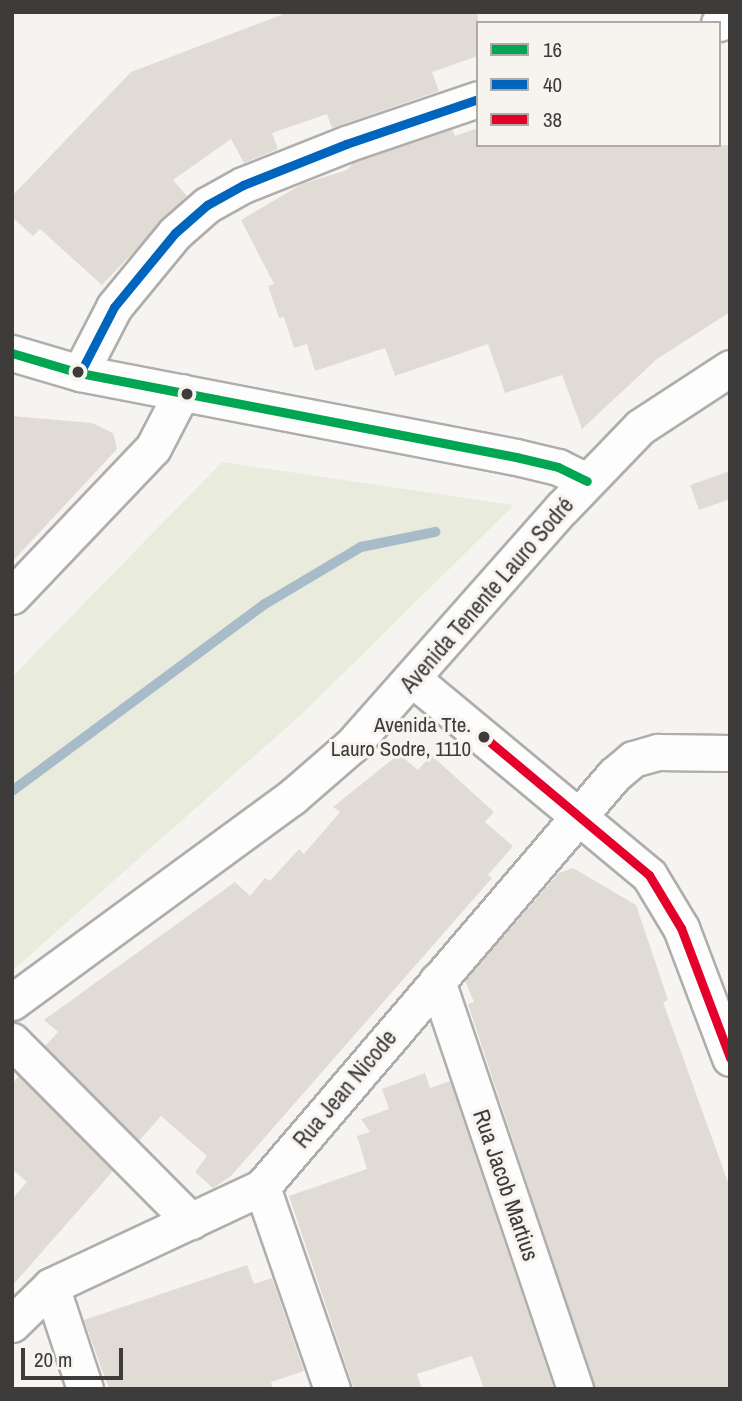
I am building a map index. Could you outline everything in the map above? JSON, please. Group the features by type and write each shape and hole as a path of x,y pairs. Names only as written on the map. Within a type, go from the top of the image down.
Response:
{"street":[{"path":"80,373 114,307 175,233 207,205 243,185 346,144 476,100"},
{"path":"18,364 182,392 516,457 558,467 587,481"},
{"name":"Avenida Tenente Lauro Sodré","path":"12,1002 292,797 352,745 414,680 587,481 640,427 730,368"},
{"path":"12,596 153,448 182,392"},
{"path":"414,680 580,815 649,876 681,929 730,1058"},
{"name":"Rua Jean Nicode","path":"12,1324 51,1286 262,1187 580,815 633,759 658,752 730,753"},
{"name":"Rua Jacob Martius","path":"437,981 575,1389"},
{"path":"12,1041 191,1221"},
{"path":"262,1187 332,1389"},
{"path":"51,1286 85,1389"}],"shaded area":[{"path":"222,462 514,505 304,712 12,971 12,677"}],"building":[{"path":"289,12 478,12 476,57 432,72 439,91 332,128 327,114 272,133 278,149 244,163 231,139 173,180 187,196 102,285 40,229 33,236 12,217 12,196 131,72"},
{"path":"452,129 455,136 476,129 476,147 730,145 730,312 657,359 582,429 562,375 505,393 488,344 395,376 385,348 315,371 307,344 294,348 284,317 279,318 268,286 274,284 241,220 302,184 347,170 353,163"},
{"path":"12,416 92,423 113,433 117,449 12,562"},
{"path":"730,471 730,499 699,510 690,485"},
{"path":"399,754 418,770 431,755 494,812 485,822 513,846 488,875 492,878 231,1176 213,1188 195,1172 207,1156 161,1116 139,1141 45,1046 58,1032 44,1020 235,882 250,896 265,878 270,881 299,849 304,854 340,812 333,807"},
{"path":"573,868 636,905 668,1000 663,1002 730,1188 730,1389 595,1389 468,1004 474,1002 465,981 559,873"},
{"path":"425,1073 430,1088 450,1081 554,1389 484,1389 472,1356 417,1374 422,1389 354,1389 289,1196 367,1169 357,1136 370,1132 361,1119 389,1109 382,1089"},
{"path":"19,1076 113,1171 12,1286 12,1199 27,1182 12,1169 12,1084"},
{"path":"247,1265 254,1284 272,1278 304,1371 271,1382 273,1389 109,1389 84,1320"}],"waterway":[{"path":"12,791 265,604 361,547 435,532"}],"transit line":[{"name":"40","path":"80,373 114,307 175,233 207,205 243,185 346,144 476,100"},
{"name":"16","path":"12,353 80,373 516,457 558,467 587,481"},
{"name":"38","path":"484,737 649,875 681,928 730,1058"}],"place":[{"name":"Avenida Tte. Lauro Sodre, 1110","path":"484,737"}]}
